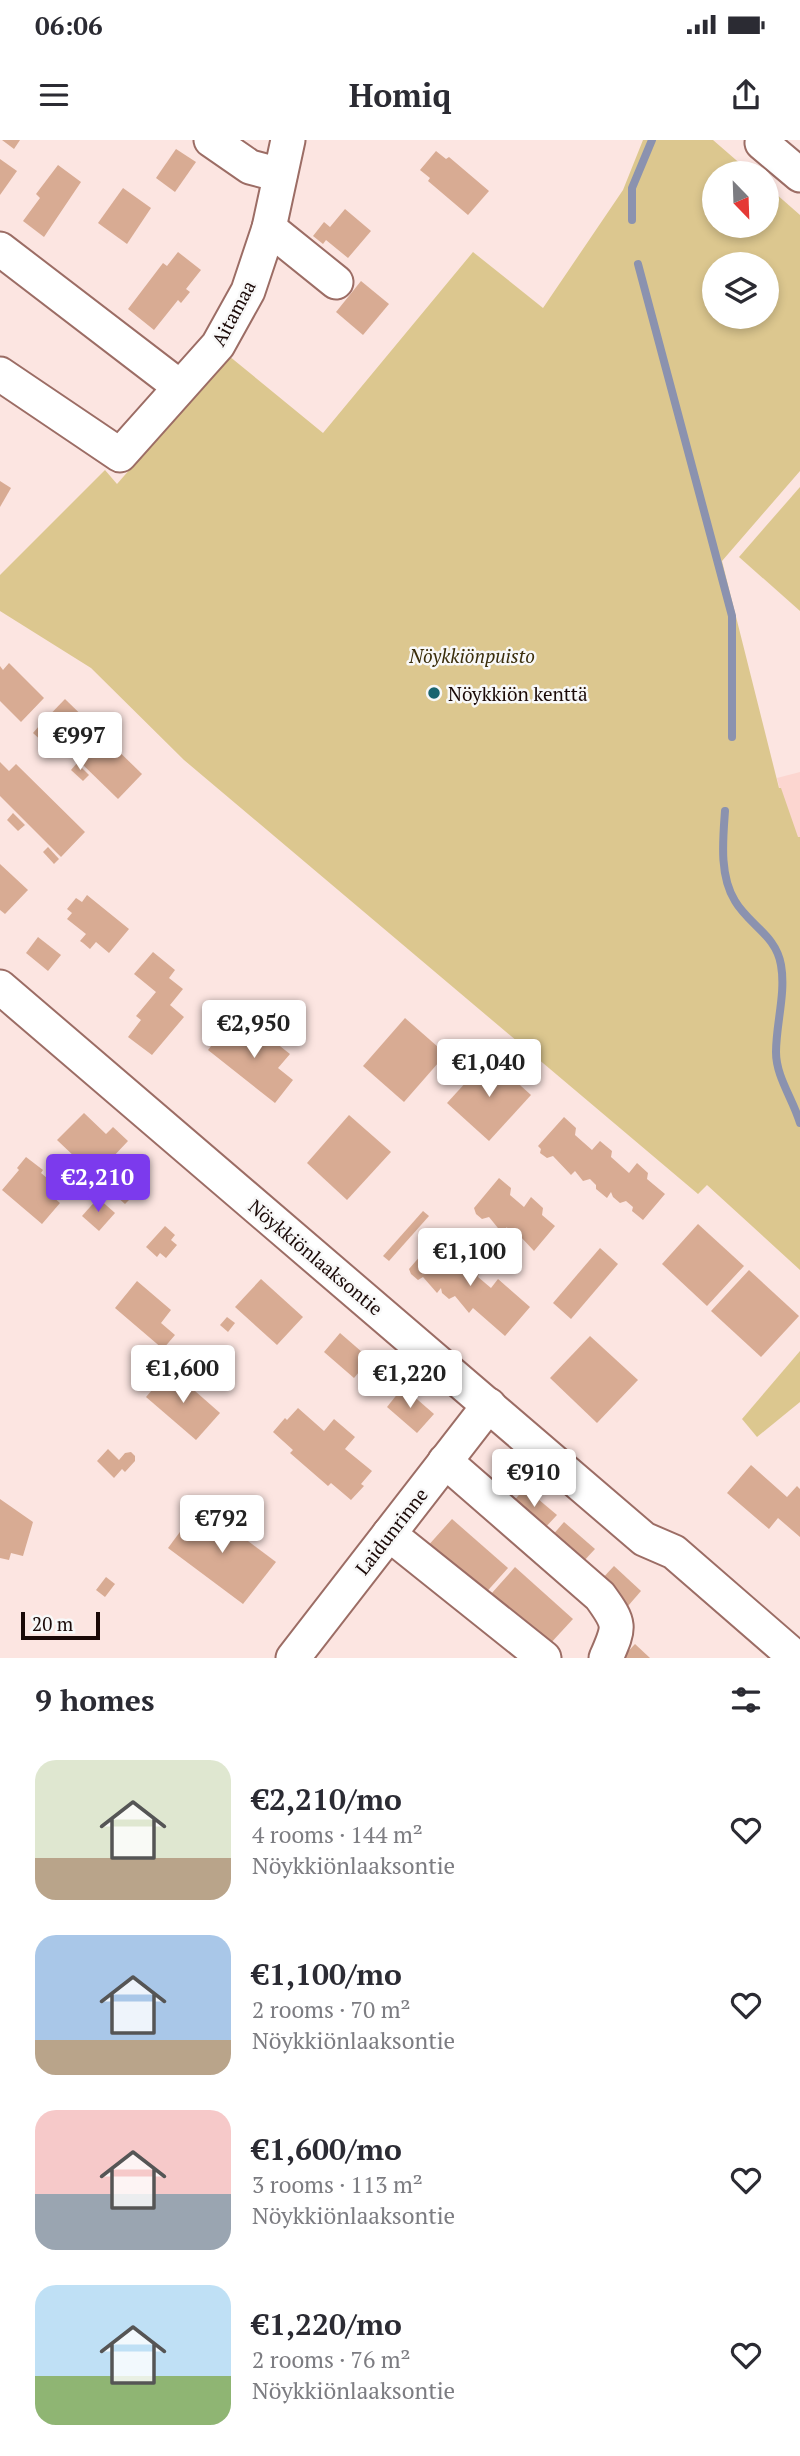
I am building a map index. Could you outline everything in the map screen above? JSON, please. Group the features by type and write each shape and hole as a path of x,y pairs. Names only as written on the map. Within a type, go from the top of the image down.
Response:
{"street":[{"path":"211,140 250,167 284,158"},
{"path":"240,140 284,158"},
{"path":"764,140 762,143 800,175"},
{"name":"Aitamaa","path":"0,374 120,455 218,345 248,291 268,228 284,158"},
{"path":"268,228 336,282"},
{"path":"0,249 180,387"},
{"name":"Nöykkiönlaaksontie","path":"0,987 644,1539 674,1552 796,1658"},
{"name":"Laidunrinne","path":"293,1658 489,1405"},
{"path":"445,1461 600,1597 612,1614 618,1632 606,1658"},
{"path":"389,1534 544,1658"}],"shaded area":[{"path":"800,772 800,876 777,778"}],"green space":[{"name":"Nöykkiönpuisto","path":"643,140 713,140 737,161 702,161 702,238 779,238 779,197 800,215 800,471 722,561 779,788 800,837 800,1270 707,1185 698,1194 184,760 91,668 0,611 0,575 105,470 117,484 229,356 323,433 473,252 543,308 623,190"},
{"path":"800,487 800,611 739,557"},
{"path":"800,1351 800,1402 757,1437 742,1419"}],"building":[{"path":"2,140 20,140 14,149"},
{"path":"176,149 196,162 175,192 156,178"},
{"path":"436,151 446,159 449,157 489,191 468,215 428,181 430,178 420,170"},
{"path":"0,159 17,171 0,195"},
{"path":"58,165 81,182 44,237 23,221 40,198 36,194"},
{"path":"123,188 151,208 127,244 98,223"},
{"path":"345,209 371,231 348,258 326,240 323,244 313,236 324,222 330,227"},
{"path":"178,252 201,270 186,289 190,292 181,303 178,300 154,330 128,309 163,263 167,266"},
{"path":"361,281 389,304 363,335 336,312"},
{"path":"0,481 11,488 0,507"},
{"path":"9,663 44,698 21,722 0,701 0,666 3,670"},
{"path":"65,699 142,774 118,799 41,724"},
{"path":"39,726 51,738 45,744 33,733"},
{"path":"0,762 9,771 16,764 85,832 61,857 0,796"},
{"path":"77,763 89,775 83,781 71,770"},
{"path":"13,813 25,825 18,831 7,820"},
{"path":"48,847 59,859 54,864 43,852"},
{"path":"0,864 28,890 5,914 0,910"},
{"path":"87,895 129,929 109,953 96,942 90,949 80,941 86,934 67,919 72,913 67,909 76,898 82,902"},
{"path":"38,937 61,955 48,971 26,953"},
{"path":"153,952 175,970 169,978 183,989 170,1005 184,1017 152,1055 128,1037 141,1020 136,1016 156,992 134,974"},
{"path":"405,1018 446,1054 404,1102 363,1066"},
{"path":"252,1024 290,1054 278,1068 293,1080 275,1103 208,1050 226,1027 241,1039"},
{"path":"489,1057 531,1095 489,1141 447,1103"},
{"path":"84,1113 106,1134 113,1127 128,1141 95,1176 57,1140"},
{"path":"349,1115 391,1152 347,1200 307,1163"},
{"path":"564,1117 576,1128 575,1135 592,1150 600,1141 612,1151 611,1157 629,1173 637,1163 648,1173 647,1179 665,1194 643,1220 632,1211 633,1207 626,1201 620,1203 611,1192 607,1198 596,1189 590,1179 583,1181 575,1171 571,1175 553,1156 547,1158 540,1153 538,1146"},
{"path":"26,1157 43,1170 41,1173 53,1183 46,1191 60,1203 42,1224 2,1190"},
{"path":"131,1161 150,1179 125,1204 106,1187"},
{"path":"499,1178 511,1188 510,1195 524,1207 531,1197 543,1208 542,1215 555,1226 534,1251 520,1236 514,1238 508,1233 507,1227 502,1233 489,1217 482,1219 476,1214 474,1208"},
{"path":"98,1198 115,1213 99,1231 82,1216"},
{"path":"423,1211 429,1216 389,1261 383,1256"},
{"path":"698,1224 744,1266 707,1306 662,1264"},
{"path":"165,1226 175,1235 171,1240 177,1245 166,1258 160,1253 157,1257 146,1247"},
{"path":"434,1240 447,1251 445,1258 458,1269 467,1259 480,1270 478,1277 491,1288 498,1279 530,1307 505,1336 473,1308 469,1313 455,1296 449,1299 442,1293 441,1288 437,1293 423,1277 418,1280 411,1274 409,1269"},
{"path":"600,1248 618,1264 571,1319 553,1303"},
{"path":"749,1270 799,1316 761,1357 711,1311"},
{"path":"261,1279 303,1317 277,1345 235,1307"},
{"path":"137,1281 171,1310 161,1323 175,1335 163,1349 115,1308"},
{"path":"227,1317 235,1323 228,1332 220,1325"},
{"path":"340,1333 370,1359 354,1378 324,1352"},
{"path":"590,1336 638,1380 597,1423 550,1378"},
{"path":"170,1369 220,1413 196,1440 146,1397"},
{"path":"403,1387 434,1414 417,1433 387,1407"},
{"path":"298,1408 324,1431 334,1419 355,1437 345,1449 372,1471 361,1484 364,1486 351,1500 331,1483 328,1486 290,1453 293,1450 273,1432"},
{"path":"108,1449 119,1460 125,1453 131,1452 135,1456 135,1461 125,1472 122,1469 114,1478 97,1461"},
{"path":"751,1465 787,1497 797,1486 800,1489 800,1537 778,1518 769,1529 727,1493"},
{"path":"502,1467 510,1474 501,1484 493,1477"},
{"path":"525,1488 557,1515 543,1530 512,1503"},
{"path":"0,1499 33,1522 23,1556 11,1553 9,1560 0,1558"},
{"path":"200,1505 276,1562 243,1604 168,1548"},
{"path":"452,1519 508,1568 482,1597 426,1548"},
{"path":"564,1522 595,1549 581,1564 551,1537"},
{"path":"614,1566 641,1591 628,1606 600,1581"},
{"path":"515,1567 573,1619 549,1645 491,1594"},
{"path":"106,1577 115,1584 105,1597 96,1590"},
{"path":"635,1644 650,1658 622,1658"}],"waterway":[{"path":"632,220 632,188 652,140"},
{"path":"638,264 732,616 732,737"},
{"path":"725,811 723,857 726,880 735,901 774,946 781,965 777,1061 800,1123"}],"place":[{"name":"Nöykkiön kenttä","path":"434,693"}]}
